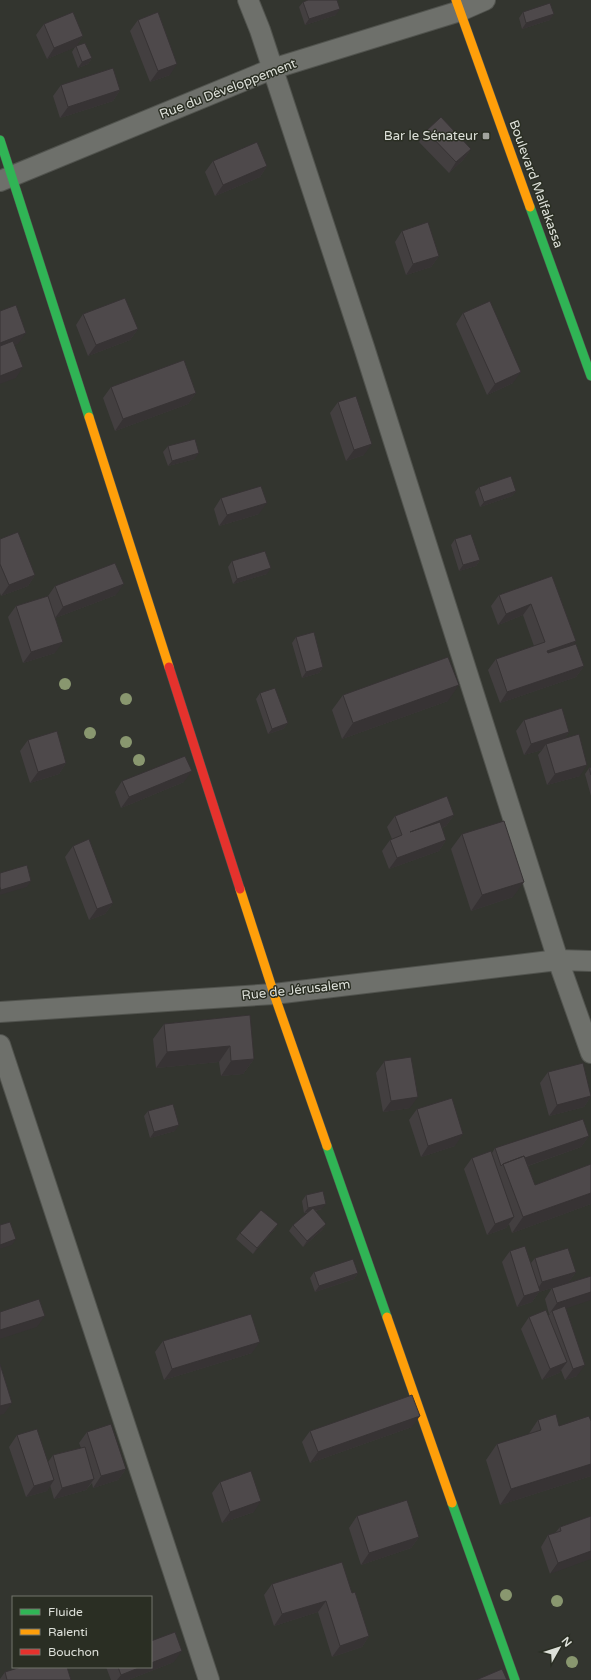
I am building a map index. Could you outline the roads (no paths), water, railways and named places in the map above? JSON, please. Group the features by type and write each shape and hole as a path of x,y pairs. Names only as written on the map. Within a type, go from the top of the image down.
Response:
{"street":[{"path":"248,0 260,30 364,346 558,960 591,1053"},
{"name":"Rue du Développement","path":"6,179 272,69 458,5 485,0"},
{"name":"Boulevard Malfakassa","path":"458,5 591,376"},
{"path":"0,140 6,179 274,994 514,1680"},
{"name":"Rue de Jérusalem","path":"0,1012 274,994 558,960 591,961"},
{"path":"0,1045 209,1680"}],"place":[{"name":"Bar le Sénateur","path":"486,136"}]}
